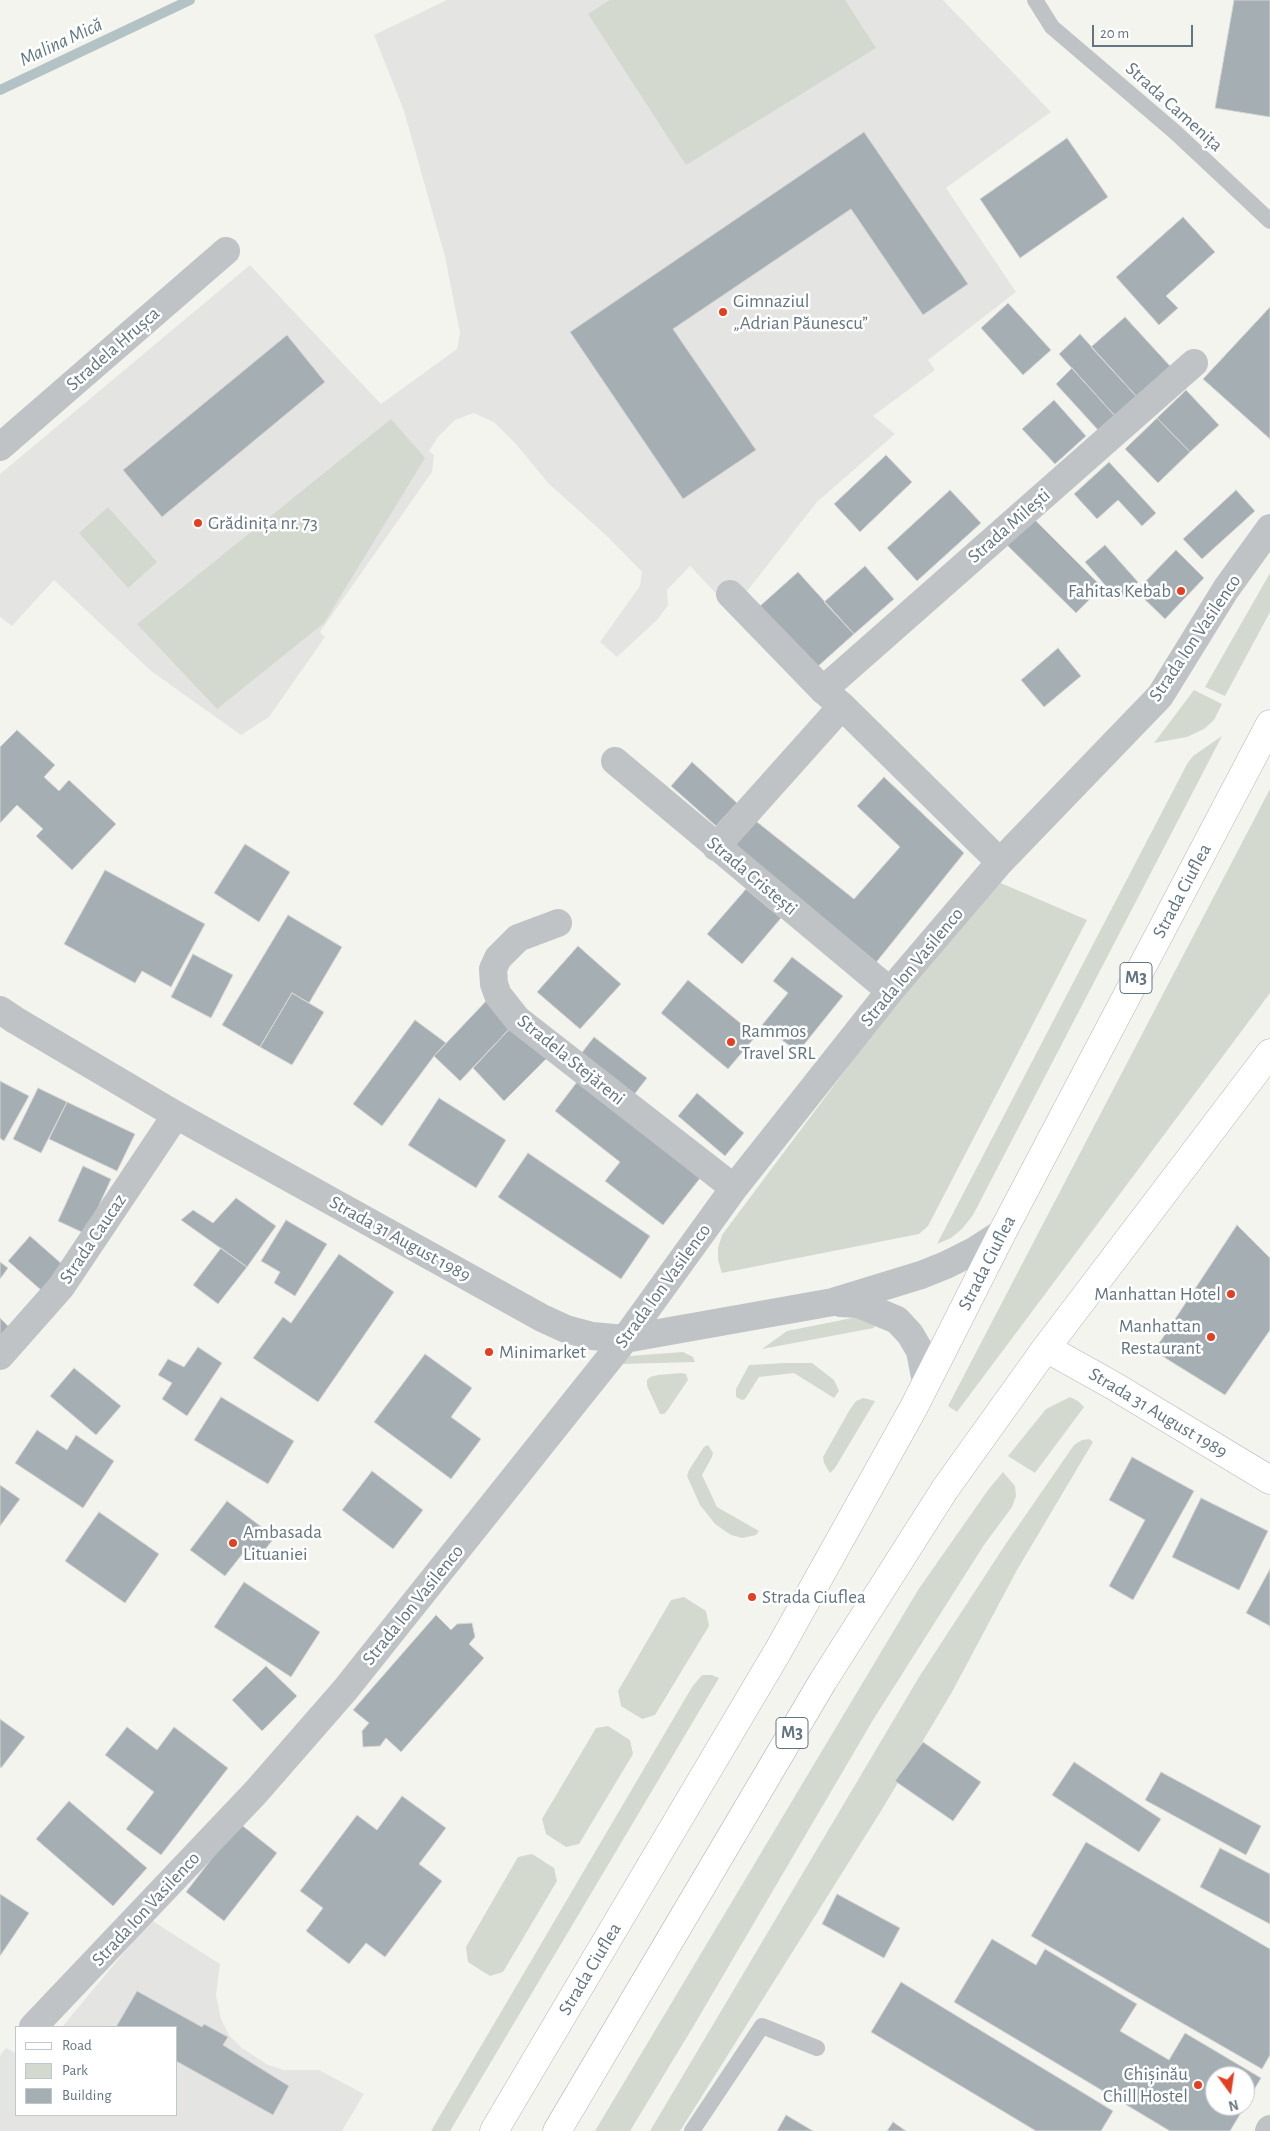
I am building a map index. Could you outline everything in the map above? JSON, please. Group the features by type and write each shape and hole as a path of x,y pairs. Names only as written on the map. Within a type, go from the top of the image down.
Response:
{"main road":[{"name":"Strada Ciuflea","path":"494,2131 778,1652 926,1382 1002,1233 1270,724"},
{"name":"M3","path":"557,2131 823,1681 897,1561 945,1489 1046,1348 1270,1053"},
{"name":"Strada 31 August 1989","path":"1046,1348 1114,1386 1270,1480"}],"street":[{"name":"Stradela Hrușca","path":"0,447 226,251"},
{"name":"Strada Milești","path":"716,847 833,698 1194,363"},
{"name":"Strada Ion Vasilenco","path":"34,2026 256,1792 345,1690 625,1339 734,1188 890,991 1000,862 1160,696 1226,589 1270,528"},
{"path":"730,594 1000,862"},
{"name":"Strada Cristești","path":"615,761 890,991"},
{"name":"Stradela Stejăreni","path":"558,923 518,938 498,958 493,969 494,984 498,996 517,1019 734,1188"},
{"name":"Strada 31 August 1989","path":"0,1010 176,1115 542,1318 566,1329 592,1336 625,1339 833,1302 929,1272 974,1251 1002,1233"},
{"name":"Strada Caucaz","path":"0,1356 61,1287 176,1115"},
{"name":"Strada 31 August 1989","path":"833,1302 859,1304 897,1320 910,1334 920,1352 926,1382"}],"lane":[{"name":"Strada Camenița","path":"1035,0 1052,27 1175,132 1270,221"},
{"path":"692,2131 762,2026 817,2048"}],"shaded area":[{"name":"Gimnaziul „Adrian Păunescu”","path":"447,0 943,0 1051,112 946,188 1016,292 928,360 935,370 873,416 895,434 817,502 748,590 729,607 690,566 667,590 668,605 658,619 617,657 600,642 640,586 642,572 609,538 548,483 516,444 495,423 474,413 455,420 438,437 429,451 434,455 432,472 320,632 325,637 269,717 241,735 151,671 54,580 12,626 0,617 0,474 250,265 381,404 457,349 460,333 445,257 404,111 374,35"},
{"path":"151,1920 220,1964 216,1995 221,2019 229,2035 242,2048 268,2065 284,2070 319,2070 364,2094 342,2131 0,2131 0,2056 6,2048 15,2052 15,2116 178,2116 178,2026 63,2026"}],"green space":[{"path":"610,0 845,0 876,48 686,165 588,14"},
{"path":"391,419 425,458 324,623 217,709 137,624"},
{"path":"108,507 157,562 128,588 79,533"},
{"path":"1270,573 1270,612 1225,696 1205,687"},
{"path":"1194,690 1222,704 1214,720 1204,729 1187,737 1154,743"},
{"path":"1222,736 973,1215 962,1229 951,1238 937,1244 1187,764 1193,756"},
{"path":"1270,789 1270,993 957,1412 948,1406"},
{"path":"989,878 1087,920 928,1226 919,1234 722,1273 718,1260 718,1248 722,1235"},
{"path":"857,1317 875,1325 874,1328 762,1349 787,1331"},
{"path":"683,1352 693,1357 695,1362 621,1364 629,1356"},
{"path":"812,1363 834,1380 839,1391 834,1398 794,1373 759,1377 745,1399 742,1400 736,1397 736,1389 749,1365"},
{"path":"686,1374 688,1380 667,1411 664,1414 660,1414 647,1386 647,1380 658,1375"},
{"path":"1070,1397 1084,1407 1035,1473 1008,1456 1046,1409"},
{"path":"863,1398 875,1401 835,1468 830,1473 823,1457 849,1411 856,1401"},
{"path":"1089,1439 1093,1442 1017,1570 952,1692 881,1811 680,2131 650,2131 919,1677 1007,1542 1074,1445 1082,1440"},
{"path":"708,1445 713,1453 702,1475 717,1507 759,1531 756,1535 743,1538 731,1535 715,1524 700,1505 687,1476 704,1447"},
{"path":"1003,1472 1015,1486 1016,1496 1012,1507 984,1545 873,1720 630,2131 595,2131 918,1590 988,1490"},
{"path":"684,1597 706,1611 709,1626 655,1715 642,1719 621,1706 618,1691 671,1600"},
{"path":"702,1675 712,1675 719,1678 450,2131 431,2131 692,1687"},
{"path":"608,1726 630,1740 633,1754 579,1844 566,1847 546,1834 542,1819 596,1728"},
{"path":"532,1854 554,1868 557,1881 503,1972 490,1976 468,1962 466,1947 518,1857"}],"building":[{"path":"1234,0 1270,0 1270,117 1215,108"},
{"path":"864,132 968,284 923,315 851,209 673,329 756,450 683,499 570,332"},
{"path":"1067,138 1108,197 1020,258 980,199"},
{"path":"1183,217 1215,252 1166,296 1178,308 1159,325 1116,277"},
{"path":"1008,303 1051,350 1023,375 981,328"},
{"path":"1270,307 1270,439 1203,379"},
{"path":"1125,317 1170,366 1137,397 1091,347"},
{"path":"1080,334 1137,397 1115,416 1059,354"},
{"path":"287,335 325,382 162,517 123,470"},
{"path":"1072,368 1115,416 1099,431 1056,384"},
{"path":"1186,390 1219,425 1190,452 1157,418"},
{"path":"1054,400 1086,436 1055,464 1022,429"},
{"path":"1157,418 1190,452 1158,483 1125,449"},
{"path":"886,455 912,482 860,532 834,504"},
{"path":"1109,462 1156,513 1142,526 1118,500 1097,519 1074,494"},
{"path":"950,490 981,523 917,581 887,548"},
{"path":"1236,490 1255,511 1202,559 1183,539"},
{"path":"1031,516 1102,587 1076,613 1005,543"},
{"path":"1105,545 1138,582 1118,600 1085,562"},
{"path":"1176,550 1204,578 1165,619 1136,591"},
{"path":"865,566 894,599 854,634 824,602"},
{"path":"798,572 854,634 816,668 760,606"},
{"path":"1058,648 1081,676 1044,707 1021,680"},
{"path":"17,730 55,765 44,777 59,791 69,780 116,824 72,870 36,836 43,829 17,805 0,823 0,747"},
{"path":"692,762 737,803 716,826 671,786"},
{"path":"884,777 964,853 874,965 727,849 752,818 854,899 900,847 857,806"},
{"path":"245,844 290,872 259,922 214,893"},
{"path":"105,870 205,924 171,987 142,971 135,983 64,944"},
{"path":"746,889 781,918 742,964 707,934"},
{"path":"288,915 342,947 309,1003 292,993 260,1047 222,1025"},
{"path":"578,946 621,984 580,1029 537,992"},
{"path":"193,954 233,975 211,1018 171,997"},
{"path":"792,957 843,996 798,1052 762,1025 788,993 773,981"},
{"path":"688,980 756,1036 728,1069 661,1013"},
{"path":"292,993 324,1012 292,1065 260,1047"},
{"path":"489,998 516,1022 460,1081 434,1056"},
{"path":"415,1020 446,1043 434,1056 382,1126 353,1104"},
{"path":"516,1022 549,1056 504,1101 473,1068"},
{"path":"594,1037 647,1078 633,1096 580,1055"},
{"path":"0,1081 29,1096 4,1141 0,1138"},
{"path":"577,1082 701,1177 663,1225 605,1181 620,1162 555,1111"},
{"path":"38,1088 67,1102 41,1153 13,1139"},
{"path":"697,1093 744,1133 725,1156 678,1116"},
{"path":"439,1098 506,1140 476,1188 408,1145"},
{"path":"67,1102 135,1134 117,1171 49,1139"},
{"path":"528,1153 650,1236 621,1279 498,1197"},
{"path":"83,1166 111,1179 86,1234 58,1221"},
{"path":"236,1198 276,1226 247,1267 181,1220 193,1210 213,1223"},
{"path":"286,1220 327,1244 295,1296 274,1283 280,1272 261,1261"},
{"name":"Manhattan Hotel","path":"1237,1225 1270,1258 1270,1330 1225,1395 1154,1351"},
{"path":"30,1236 63,1265 41,1290 8,1261"},
{"path":"221,1248 247,1267 218,1304 193,1285"},
{"path":"339,1254 394,1292 318,1402 253,1358 283,1317 291,1323"},
{"path":"0,1262 8,1268 0,1279"},
{"path":"0,1318 16,1334 0,1350"},
{"path":"198,1347 222,1363 187,1416 162,1399 172,1383 158,1375 168,1359 184,1367"},
{"path":"425,1354 472,1388 451,1417 481,1439 451,1479 374,1422"},
{"path":"74,1368 121,1406 96,1435 50,1396"},
{"path":"221,1397 294,1441 268,1484 194,1440"},
{"path":"37,1430 67,1450 76,1435 114,1461 83,1508 15,1463"},
{"path":"1132,1457 1194,1491 1133,1600 1109,1586 1145,1520 1109,1500"},
{"path":"372,1471 423,1510 393,1549 342,1510"},
{"path":"0,1485 20,1499 0,1526"},
{"path":"1201,1498 1268,1531 1239,1590 1172,1557"},
{"name":"Ambasada Lituaniei","path":"227,1501 275,1537 259,1557 247,1548 225,1576 190,1550"},
{"path":"99,1512 159,1554 125,1603 65,1561"},
{"path":"1270,1569 1270,1626 1246,1613"},
{"path":"244,1582 320,1632 291,1677 214,1627"},
{"path":"436,1615 451,1630 457,1624 472,1623 475,1637 469,1644 484,1658 401,1752 386,1738 380,1746 363,1747 362,1731 369,1723 353,1710"},
{"path":"266,1666 297,1696 262,1731 232,1700"},
{"path":"0,1719 25,1737 1,1768 0,1766"},
{"path":"127,1727 157,1750 174,1727 228,1768 161,1855 126,1829 154,1792 105,1755"},
{"path":"923,1742 981,1782 953,1821 895,1781"},
{"path":"1074,1762 1161,1819 1139,1852 1052,1795"},
{"path":"1161,1772 1261,1826 1246,1855 1145,1800"},
{"path":"402,1796 446,1828 419,1864 442,1881 385,1957 366,1943 349,1964 306,1931 323,1908 300,1891 357,1815 377,1830"},
{"path":"69,1801 147,1868 113,1906 36,1839"},
{"path":"239,1823 277,1853 224,1921 186,1892"},
{"path":"1086,1842 1270,1949 1270,2055 1262,2069 1031,1936"},
{"path":"1220,1848 1270,1874 1270,1924 1200,1887"},
{"path":"0,1894 29,1913 0,1956"},
{"path":"837,1894 900,1928 884,1958 822,1924"},
{"path":"992,1939 1036,1965 1045,1949 1137,2004 1120,2031 1169,2060 1185,2033 1241,2066 1205,2066 1205,2116 1239,2116 1230,2131 1170,2131 954,2002"},
{"path":"901,1982 1113,2111 1101,2131 1036,2131 871,2032"},
{"path":"137,1991 202,2027 204,2024 228,2037 223,2045 289,2086 273,2115 178,2062 178,2026 117,2026"},
{"path":"1255,2074 1261,2078 1255,2088"},
{"path":"786,2115 813,2131 777,2131"},
{"path":"893,2122 906,2131 887,2131"}],"waterway":[{"name":"Malina Mică","path":"0,90 190,0"}],"place":[{"name":"Gimnaziul „Adrian Păunescu”","path":"723,312"},
{"name":"Grădinița nr. 73","path":"198,523"},
{"name":"Fahitas Kebab","path":"1181,591"},
{"name":"Rammos Travel SRL","path":"731,1042"},
{"name":"Manhattan Hotel","path":"1231,1294"},
{"name":"Manhattan Restaurant","path":"1211,1337"},
{"name":"Minimarket","path":"489,1352"},
{"name":"Ambasada Lituaniei","path":"233,1543"},
{"name":"Strada Ciuflea","path":"752,1597"},
{"name":"Chișinău Chill Hostel","path":"1198,2085"}]}
